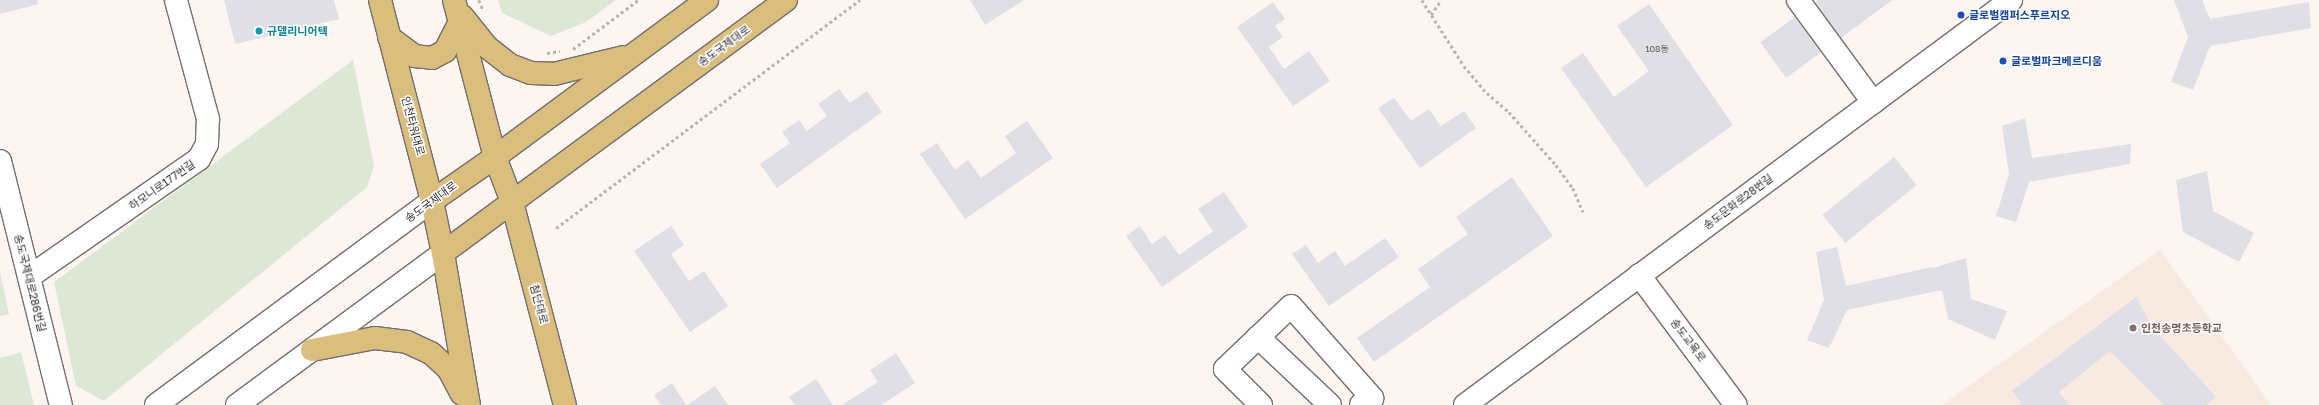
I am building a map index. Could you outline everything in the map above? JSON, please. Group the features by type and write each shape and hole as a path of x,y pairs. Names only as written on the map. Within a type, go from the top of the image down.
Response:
{"main road":[{"name":"인천타워대로","path":"380,0 432,201 443,253"},
{"name":"송도국제대로","path":"432,201 495,157 707,0"},
{"name":"송도국제대로","path":"443,253 786,0"},
{"path":"389,37 414,56 432,58 445,50 457,10"},
{"path":"457,10 487,47 510,65 532,73 554,74 633,55"},
{"path":"457,10 495,157 512,202"},
{"name":"첨단대로","path":"512,202 565,405"},
{"path":"443,253 468,405"},
{"path":"312,350 376,338 407,342 430,353 449,370 468,405"}],"street":[{"name":"하모니로177번길","path":"29,277 199,159 202,154 207,144 208,119 176,0"},
{"path":"1798,0 1873,102"},
{"name":"송도문화로28번길","path":"1465,405 2010,0"},
{"name":"송도국제대로286번길","path":"0,161 61,405"},
{"name":"송도국제대로","path":"156,405 432,201"},
{"name":"송도국제대로","path":"237,405 443,253"},
{"name":"송도교육로","path":"1639,275 1736,405"},
{"path":"1261,405 1225,369 1291,306 1372,398 1362,405"},
{"path":"1258,337 1330,405"}],"path":[{"path":"480,0 485,14"},
{"path":"572,49 638,0"},
{"path":"556,228 860,0"},
{"path":"1422,0 1464,66 1487,93 1509,112 1556,165 1573,188 1583,212"},
{"path":"1431,14 1441,0"},
{"path":"541,54 564,50"}],"shaded area":[{"name":"인천송명초등학교","path":"2160,250 2271,405 1942,405"}],"green space":[{"path":"498,0 616,0 586,22 551,36 502,13"},
{"path":"353,60 374,166 367,187 104,401 76,386 54,282"},
{"path":"0,272 9,314 0,316"},
{"path":"21,352 34,405 0,405 0,358"}],"building":[{"path":"0,0 37,0 38,4 0,14"},
{"name":"규델리니어텍","path":"224,0 334,0 339,19 235,44"},
{"path":"970,0 1024,0 985,25"},
{"path":"1818,0 1892,0 1841,38 1815,2"},
{"path":"2174,0 2202,0 2210,19 2309,2 2311,28 2210,46 2193,90 2171,82 2188,37"},
{"path":"1273,2 1285,19 1275,26 1283,37 1269,47 1284,69 1309,51 1330,81 1293,106 1237,27"},
{"path":"1649,4 1733,125 1646,187 1561,68 1583,53 1614,97 1649,71 1617,26"},
{"path":"1795,17 1821,53 1786,78 1760,42"},
{"path":"839,89 850,103 867,91 882,112 777,188 760,164 790,143 782,132 799,120 807,131 827,116 818,104"},
{"path":"1394,98 1411,121 1429,109 1441,126 1464,111 1476,128 1420,168 1378,108"},
{"path":"2025,118 2032,158 2131,144 2130,164 2029,182 2016,222 1996,216 2009,174 2002,126"},
{"path":"1027,121 1053,158 965,219 920,154 937,143 955,170 968,160 981,178 1016,153 1005,136"},
{"path":"1894,157 1917,185 1845,243 1823,215"},
{"path":"2207,171 2213,211 2254,233 2239,262 2183,232 2176,180"},
{"path":"1512,177 1553,236 1374,362 1357,338 1430,287 1418,269 1468,234 1456,217"},
{"path":"1224,192 1248,227 1162,287 1126,236 1140,226 1152,244 1165,235 1179,255 1213,231 1198,209"},
{"path":"671,226 684,245 671,254 689,281 704,271 728,306 690,332 634,251"},
{"path":"1385,238 1399,257 1329,306 1292,254 1306,245 1318,263 1335,251 1345,266"},
{"path":"1837,247 1846,286 1933,268 1966,258 1971,299 2007,311 1995,340 1948,319 1942,290 1847,310 1829,348 1807,340 1824,300 1816,252"},
{"path":"2136,297 2153,328 2216,397 2206,405 2164,405 2110,351 2059,392 2069,405 2023,405 2012,391"},
{"path":"896,353 915,383 881,405 842,405 878,382 870,370"},
{"path":"816,379 833,405 795,405 789,397"},
{"path":"672,383 686,405 661,405 654,395"},
{"path":"715,386 728,405 687,405"}],"place":[{"name":"글로벌캠퍼스푸르지오","path":"1961,15"},
{"name":"규델리니어텍","path":"259,31"},
{"name":"글로벌파크베르디움","path":"2003,61"},
{"name":"인천송명초등학교","path":"2133,328"}]}
